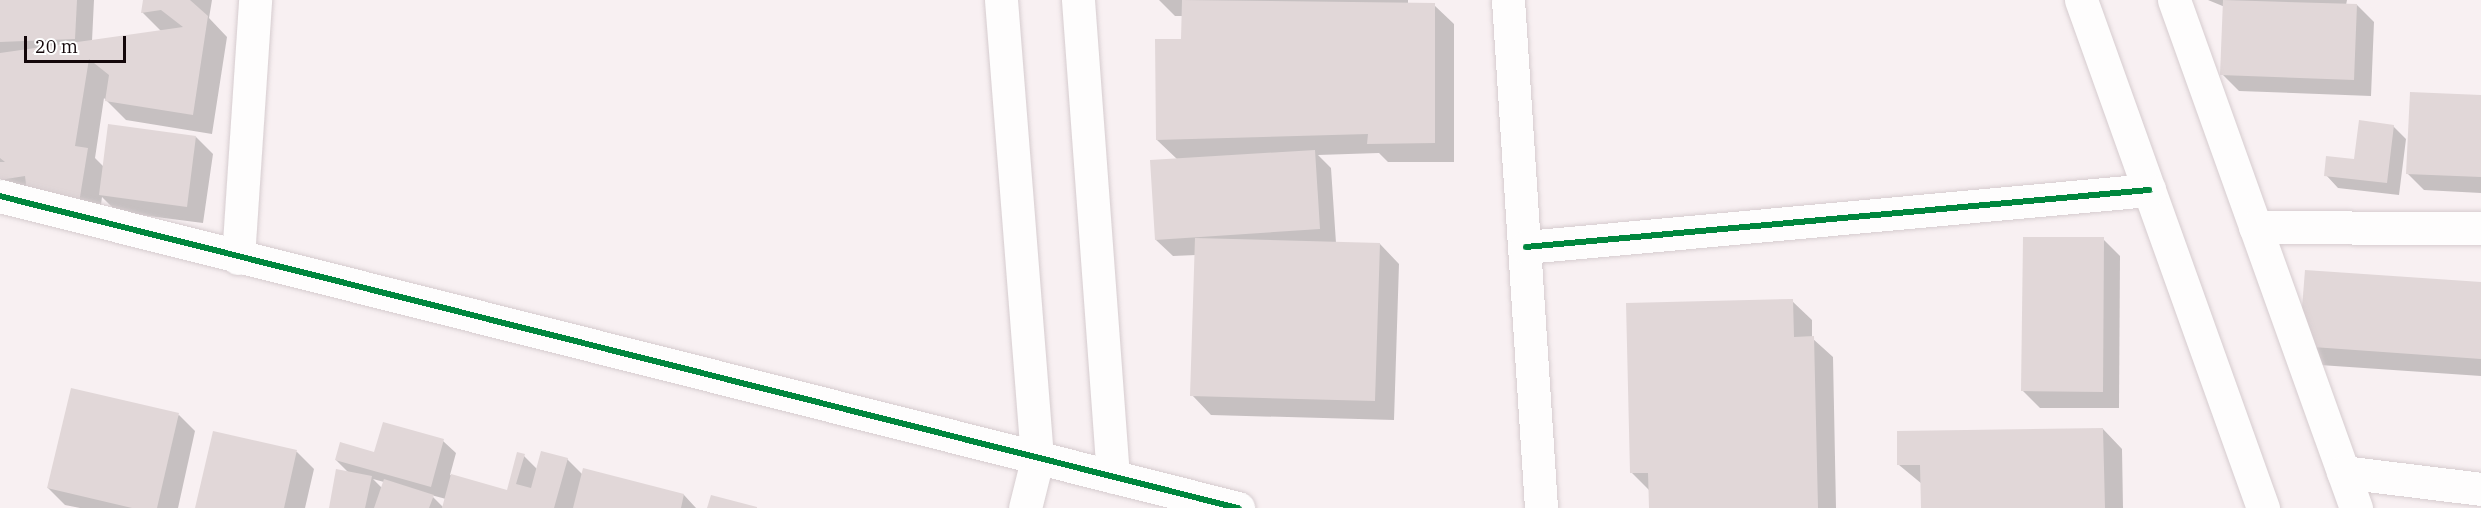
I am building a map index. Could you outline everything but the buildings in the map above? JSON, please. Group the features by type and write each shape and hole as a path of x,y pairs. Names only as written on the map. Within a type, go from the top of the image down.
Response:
{"street":[{"path":"238,258 255,0"},
{"path":"1001,0 1036,460 1025,508"},
{"path":"1078,0 1113,477"},
{"path":"1508,0 1526,247 1541,508"},
{"path":"2081,0 2263,508"},
{"path":"2174,0 2356,508"},
{"path":"1526,247 2149,190"},
{"path":"0,196 1036,460 1238,508"},
{"path":"2255,227 2481,228"},
{"path":"2343,472 2481,489"}],"cycle path":[{"path":"1526,247 2149,190"},
{"path":"0,196 1238,508"}]}
